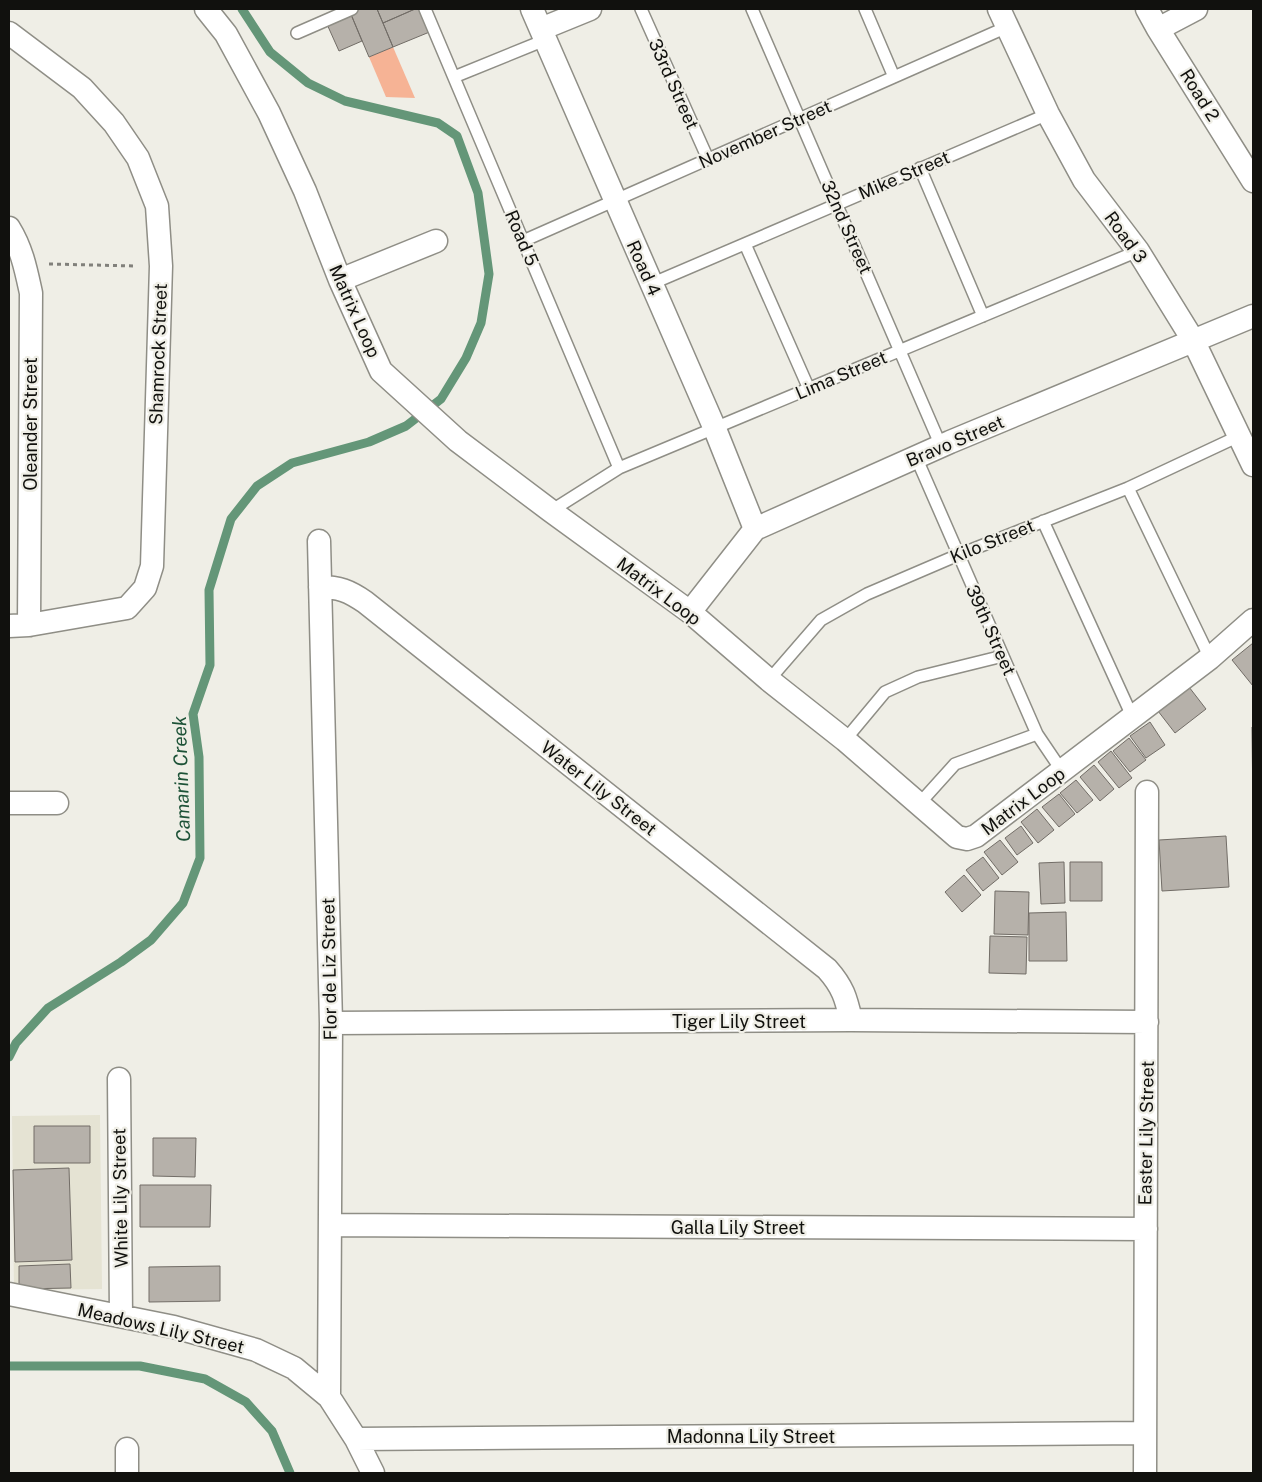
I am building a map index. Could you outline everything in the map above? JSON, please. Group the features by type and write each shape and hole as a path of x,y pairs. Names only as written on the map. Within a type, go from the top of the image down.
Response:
{"street":[{"name":"Matrix Loop","path":"206,9 226,34 269,113 305,191 340,280 381,371 458,441 550,512 690,612 768,680 845,740 957,837 967,838 976,836 1210,658 1253,620"},
{"name":"Road 4","path":"532,9 715,429 755,528"},
{"path":"543,35 590,9"},
{"name":"Road 2","path":"1147,9 1252,174"},
{"path":"1158,29 1196,9"},
{"name":"Road 3","path":"1003,18 1048,114 1084,180 1138,251 1193,340 1253,465"},
{"name":"Shamrock Street","path":"9,33 82,88 114,123 138,158 157,206 161,266 152,566 145,588 127,608 19,625"},
{"name":"Oleander Street","path":"9,228 18,242 25,264 30,294 19,625"},
{"path":"340,280 436,241"},
{"name":"Bravo Street","path":"690,612 755,528 941,446 1253,316"},
{"name":"Flor de Liz Street","path":"319,541 331,1023 329,1397"},
{"name":"Water Lily Street","path":"320,587 334,587 351,592 365,602 827,970 840,983 851,1020"},
{"name":"Easter Lily Street","path":"1145,1473 1148,792"},
{"path":"9,803 57,803"},
{"name":"Tiger Lily Street","path":"331,1023 851,1020 1148,1022"},
{"name":"White Lily Street","path":"119,1079 121,1316"},
{"name":"Galla Lily Street","path":"330,1225 1146,1229"},
{"name":"Meadows Lily Street","path":"9,1294 174,1327 256,1350 294,1368 329,1397 356,1439 373,1473"},
{"name":"Madonna Lily Street","path":"356,1439 1145,1433"},
{"path":"127,1449 127,1473"}],"lane":[{"path":"297,33 352,9"},
{"name":"Road 5","path":"425,9 619,468"},
{"name":"33rd Street","path":"641,9 708,159"},
{"name":"32nd Street","path":"752,9 838,204 941,446"},
{"path":"865,9 894,77"},
{"name":"November Street","path":"523,241 894,77 1003,18"},
{"path":"454,77 543,35"},
{"name":"Mike Street","path":"651,284 1048,114"},
{"path":"920,168 983,316"},
{"path":"746,244 809,389"},
{"name":"Lima Street","path":"550,512 619,468 1138,251"},
{"name":"Kilo Street","path":"768,680 821,620 867,594 958,554 1128,488 1239,436"},
{"name":"39th Street","path":"916,457 1037,734 1062,771"},
{"path":"1128,488 1210,658"},
{"path":"1043,521 1132,716"},
{"path":"845,740 885,692 918,678 1003,656"},
{"path":"919,804 955,764 1037,734"}],"path":[{"path":"25,264 161,266"}],"shaded area":[{"path":"393,47 415,98 386,97 369,57"},
{"path":"100,1115 102,1289 14,1290 12,1116"}],"building":[{"path":"358,9 377,9 393,47 369,57 350,12"},
{"path":"377,9 415,9 383,23"},
{"path":"415,9 423,9 432,31 393,47 383,23"},
{"path":"350,12 362,41 339,51 326,22"},
{"path":"1253,643 1253,686 1232,660"},
{"path":"1189,687 1206,709 1175,733 1158,711"},
{"path":"1150,722 1165,745 1146,758 1130,736"},
{"path":"1252,727 1253,727 1253,811"},
{"path":"1129,738 1146,760 1130,772 1113,751"},
{"path":"1111,751 1132,778 1119,788 1098,762"},
{"path":"1094,765 1114,789 1100,801 1080,777"},
{"path":"1076,780 1093,800 1077,813 1060,793"},
{"path":"1059,794 1075,814 1059,827 1042,807"},
{"path":"1037,809 1054,830 1038,843 1021,822"},
{"path":"1021,826 1033,843 1017,855 1005,838"},
{"path":"1226,836 1229,887 1162,891 1159,840"},
{"path":"1000,840 1018,862 1002,875 984,852"},
{"path":"983,857 999,878 983,891 966,870"},
{"path":"1064,862 1065,903 1041,904 1039,863"},
{"path":"1070,862 1102,862 1102,901 1070,901"},
{"path":"964,875 981,895 962,912 945,892"},
{"path":"995,891 1029,892 1028,935 994,934"},
{"path":"1066,912 1067,961 1029,961 1029,913"},
{"path":"990,936 1027,937 1026,974 989,973"},
{"path":"34,1126 90,1126 90,1163 34,1163"},
{"path":"153,1138 196,1138 195,1177 153,1176"},
{"path":"69,1168 72,1260 15,1262 13,1170"},
{"path":"140,1185 211,1185 210,1227 140,1227"},
{"path":"70,1264 71,1288 19,1289 19,1266"},
{"path":"220,1266 220,1301 149,1302 149,1267"}],"waterway":[{"name":"Camarin Creek","path":"9,1057 16,1043 48,1008 121,962 151,940 183,903 200,858 199,757 193,714 210,665 209,590 231,519 257,486 292,463 369,442 406,426 441,399 466,358 481,323 489,274 478,193 457,136 438,123 345,101 308,83 270,52 242,9"},
{"name":"Camarin Creek","path":"9,1366 140,1366 205,1379 246,1402 272,1431 290,1473"}]}
